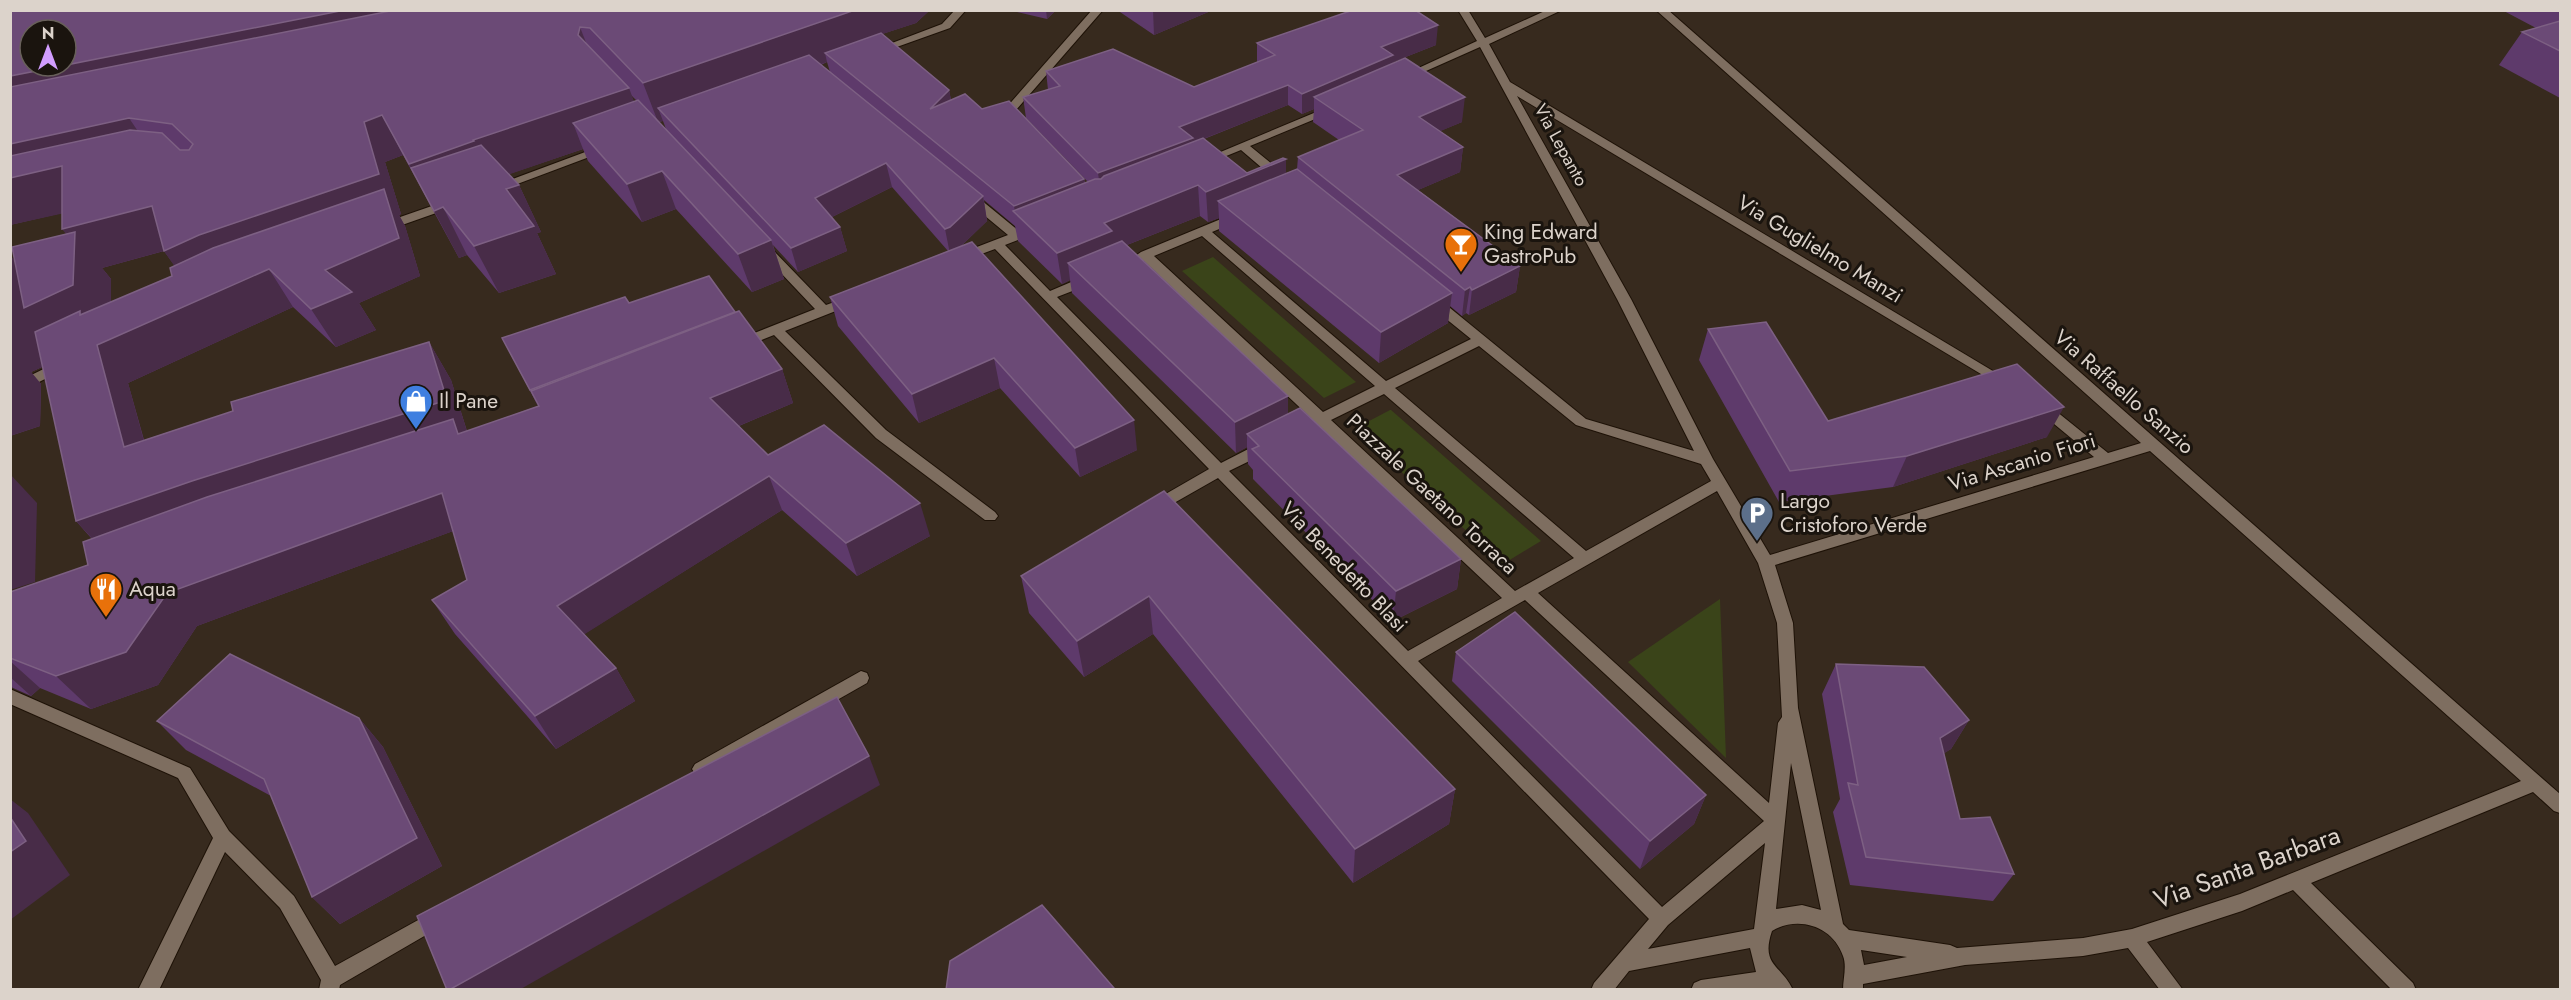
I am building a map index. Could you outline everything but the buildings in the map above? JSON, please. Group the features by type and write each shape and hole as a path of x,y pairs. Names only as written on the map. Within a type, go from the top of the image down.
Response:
{"street":[{"path":"860,57 946,26 961,10"},
{"path":"1026,127 1010,110 1098,10"},
{"name":"Via Lepanto","path":"1463,10 1484,43 1624,299 1706,460"},
{"path":"1396,80 1557,10"},
{"name":"Via Raffaello Sanzio","path":"1661,10 2560,805"},
{"name":"Via Guglielmo Manzi","path":"1505,84 2013,387"},
{"path":"1188,168 1341,104"},
{"path":"488,190 621,142"},
{"path":"1243,146 1288,183"},
{"path":"963,192 1017,236"},
{"path":"366,234 466,198"},
{"path":"1124,264 1245,213"},
{"path":"943,265 1048,224"},
{"path":"1203,231 1585,559"},
{"path":"759,242 824,311"},
{"name":"Via Benedetto Blasi","path":"997,244 1660,919"},
{"name":"Piazzale Gaetano Torraca","path":"1145,255 1321,419 1520,595"},
{"path":"1049,296 1102,274"},
{"path":"722,351 867,294"},
{"path":"1425,295 1581,422 1706,460 1766,562 1785,623 1789,708 1777,820 1758,951 1776,984 1701,990"},
{"path":"776,330 881,434 990,516"},
{"name":"Piazzale Gaetano Torraca","path":"1140,516 1219,470 1480,340"},
{"path":"10,387 22,385 75,359"},
{"path":"2033,399 2106,459"},
{"name":"Via Ascanio Fiori","path":"1766,562 2152,445"},
{"name":"Piazzale Gaetano Torraca","path":"1405,660 1720,483"},
{"path":"1520,595 1777,820"},
{"path":"684,778 861,678"},
{"path":"10,696 184,773 223,837 287,902 330,984 456,908"},
{"path":"1789,708 1840,933 1853,954 1852,985 1965,956"},
{"name":"Via Santa Barbara","path":"1965,956 2083,947 2132,938 2242,902 2536,783"},
{"path":"1601,990 1660,919 1777,820"},
{"path":"147,990 223,837"},
{"path":"2295,880 2406,990"},
{"path":"1623,963 1762,931 1775,917 1788,913 1802,913 1818,918 1840,933 1965,956"},
{"path":"2132,938 2173,990"}],"green space":[{"path":"1213,257 1356,382 1324,398 1182,271"},
{"path":"1390,410 1541,541 1503,564 1354,429"},
{"path":"1720,599 1726,758 1628,662"}],"place":[{"name":"King Edward GastroPub","path":"1461,273"},
{"name":"Il Pane","path":"416,430"},
{"name":"Largo Cristoforo Verde","path":"1757,542"},
{"name":"Aqua","path":"106,618"}]}
